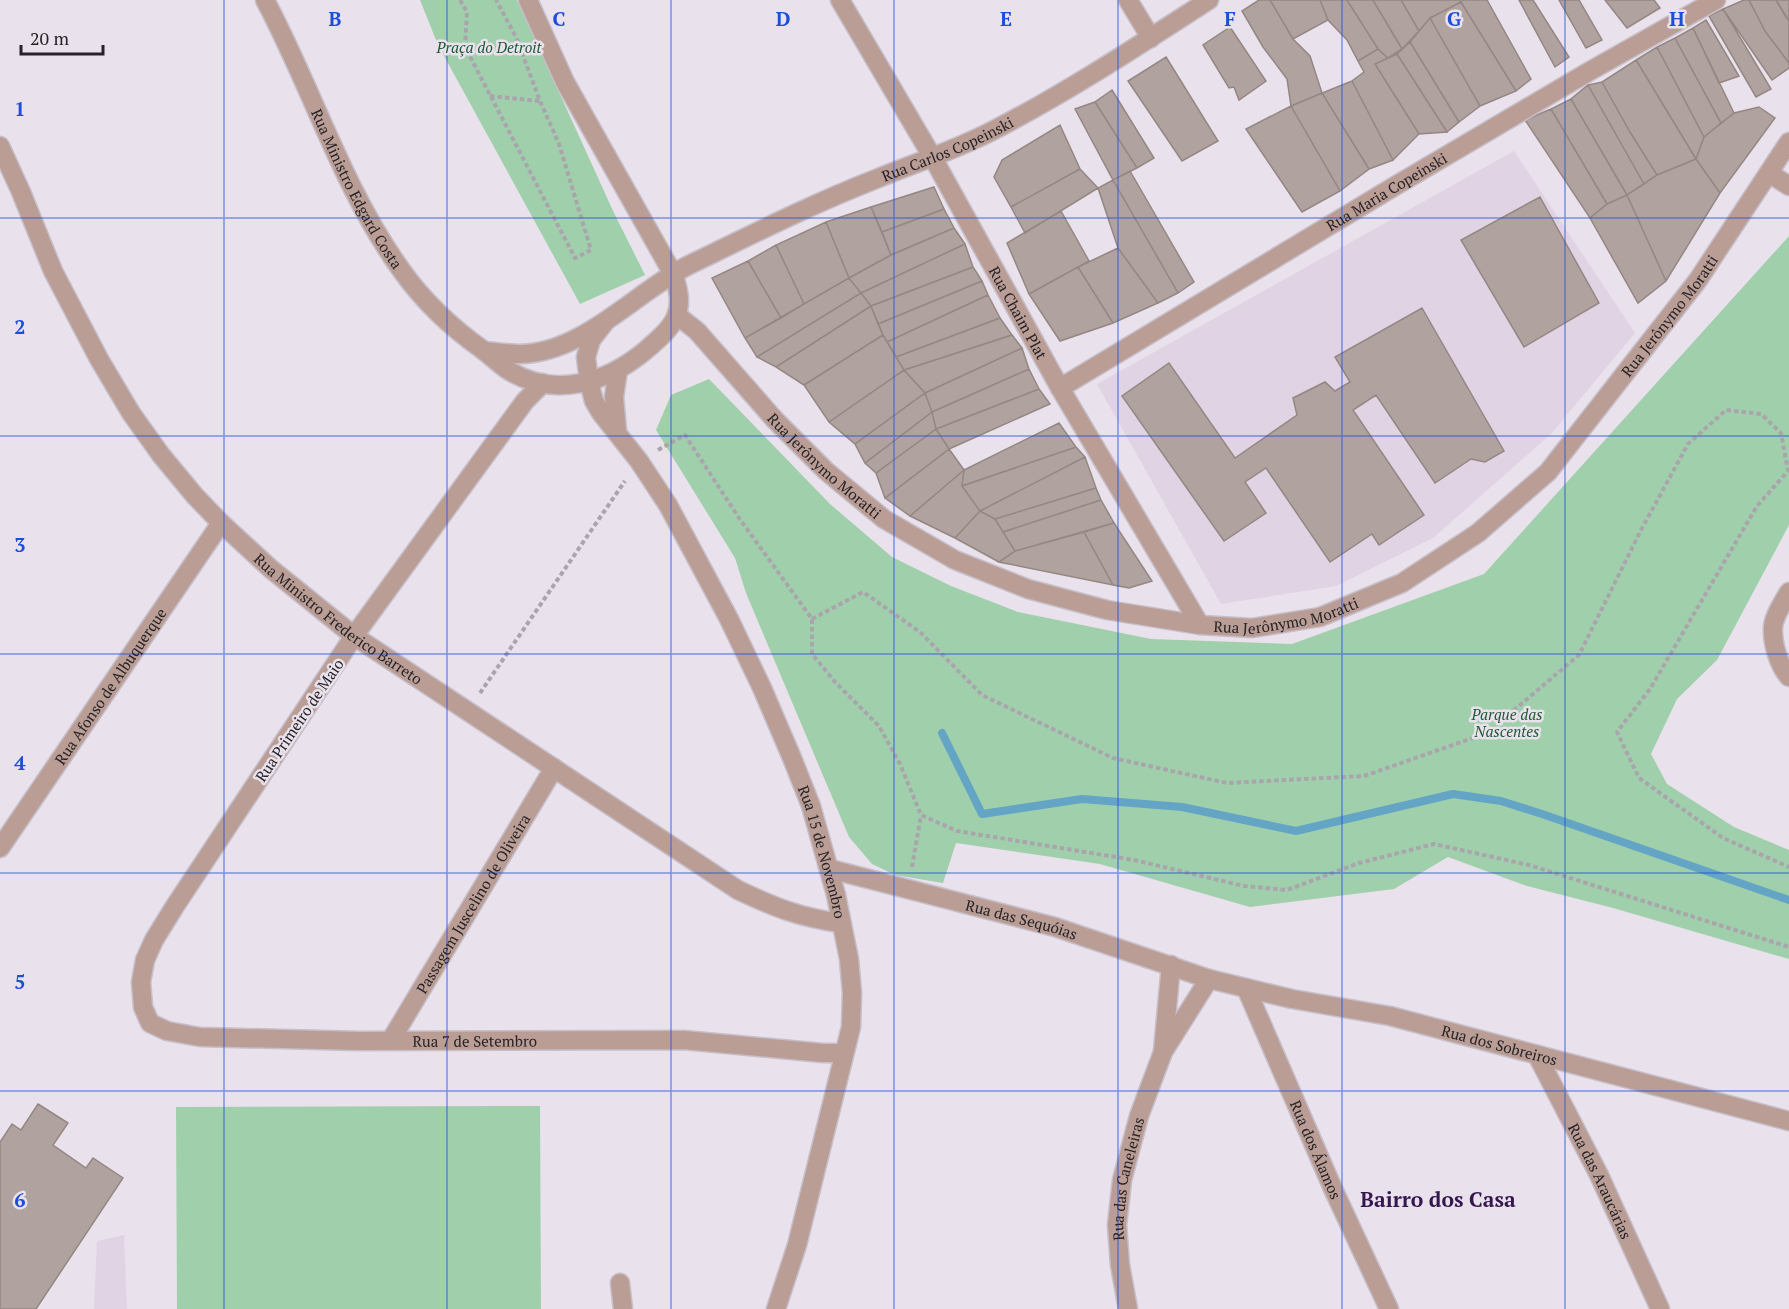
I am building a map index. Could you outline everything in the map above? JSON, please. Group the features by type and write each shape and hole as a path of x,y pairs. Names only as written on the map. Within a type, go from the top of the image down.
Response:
{"street":[{"name":"Rua Ministro Edgard Costa","path":"265,0 288,44 368,216 402,272 439,314 484,351"},
{"path":"484,351 507,369 535,381 552,385 588,382 618,370 658,339 671,327 678,316 679,294 672,274 565,82 528,0"},
{"name":"Rua Chaim Plat","path":"840,0 933,158 1060,388 1200,625"},
{"path":"1128,0 1151,38"},
{"name":"Rua Carlos Copeinski","path":"484,351 521,354 542,351 570,340 605,322 672,274 800,211 875,179 933,158 993,131 1061,93 1209,0"},
{"name":"Rua Maria Copeinski","path":"1060,388 1395,186 1716,0"},
{"name":"Rua Jerônymo Moratti","path":"678,316 697,331 775,420 826,471 884,519 955,560 1028,589 1107,610 1200,625 1252,627 1320,617 1402,583 1479,533 1548,472 1698,280 1789,142"},
{"name":"Rua Ministro Frederico Barreto","path":"0,146 53,271 99,359 131,413 161,455 221,523 271,568 354,636 738,890 771,906 805,918 840,923"},
{"path":"1769,173 1789,186"},
{"path":"588,382 586,366 588,346 605,322"},
{"path":"616,431 614,397 618,370"},
{"name":"Rua 15 de Novembro","path":"588,382 594,401 601,413 639,461 668,505 729,619 762,688 811,806 830,869 849,959 852,993 851,1027 797,1245 776,1309"},
{"name":"Rua Primeiro de Maio","path":"141,982 145,960 175,906 354,636 525,401 543,383"},
{"name":"Rua Afonso de Albuquerque","path":"0,848 221,523"},
{"path":"1789,592 1773,626 1776,649 1784,671 1789,677"},
{"name":"Passagem Juscelino de Oliveira","path":"391,1040 554,768"},
{"name":"Rua das Sequóias","path":"830,869 908,891 1055,927 1209,979"},
{"name":"Rua das Caneleiras","path":"1163,1052 1171,965"},
{"name":"Rua das Caneleiras","path":"1128,1309 1120,1265 1118,1225 1122,1180 1139,1116 1163,1052 1209,979"},
{"name":"Rua dos Sobreiros","path":"1209,979 1390,1016 1789,1122"},
{"name":"Rua 7 de Setembro","path":"141,982 143,1007 150,1023 167,1031 200,1037 504,1042 684,1040 843,1053"},
{"name":"Rua dos Álamos","path":"1246,988 1334,1191 1389,1309"},
{"name":"Rua das Araucárias","path":"1538,1055 1599,1175 1660,1309"},
{"path":"620,1283 623,1309"}],"path":[{"path":"460,0 467,12 465,47 574,258 591,250 559,144 516,37 496,0"},
{"path":"490,96 540,101"},
{"path":"812,619 863,592 920,632 982,695 1113,758 1227,783 1364,776 1487,734 1580,655 1641,530 1688,444 1726,410 1761,414 1781,433 1788,471 1757,506 1650,689 1617,732 1639,778 1723,838 1789,867"},
{"path":"467,710 639,461 685,435 739,518 812,619 812,654 835,682 879,726 900,764 921,815 908,891"},
{"path":"921,815 957,831 1134,860 1244,886 1287,890 1359,863 1434,844 1528,865 1789,948"}],"shaded area":[{"path":"1514,151 1635,333 1551,434 1433,538 1336,586 1221,604 1097,384"},
{"path":"124,1235 127,1309 94,1309 97,1241"}],"green space":[{"name":"Praça do Detroit","path":"420,0 517,0 614,213 645,275 580,304 438,45"},
{"name":"Parque das Nascentes","path":"1789,236 1789,525 1717,660 1677,699 1651,754 1667,784 1734,827 1789,850 1789,959 1613,908 1527,886 1448,857 1394,889 1250,907 1100,864 956,843 943,883 895,875 872,864 849,837 746,593 735,558 656,430 671,395 709,379 830,504 892,557 951,586 1018,612 1151,639 1292,644 1484,574"},
{"path":"540,1106 541,1309 177,1309 176,1107"}],"building":[{"path":"1259,0 1270,0 1293,39 1310,56 1322,93 1291,106 1287,79 1263,47 1242,11"},
{"path":"1270,0 1320,0 1328,20 1293,39"},
{"path":"1320,0 1347,0 1378,49 1358,61 1347,40 1328,20"},
{"path":"1347,0 1373,0 1402,49 1388,58 1378,49"},
{"path":"1373,0 1401,0 1419,31 1402,49"},
{"path":"1401,0 1460,0 1461,2 1430,18 1419,31"},
{"path":"1463,0 1487,0 1531,79 1516,91 1461,2"},
{"path":"1519,0 1533,0 1569,57 1555,67"},
{"path":"1559,0 1579,0 1602,40 1586,48"},
{"path":"1605,0 1654,0 1660,8 1627,28"},
{"path":"1749,0 1765,31 1789,63 1789,68 1772,80 1723,9"},
{"path":"1749,0 1776,0 1789,21 1789,63 1765,31"},
{"path":"1776,0 1789,0 1789,21 1786,17"},
{"path":"1461,2 1516,91 1480,106 1430,18"},
{"path":"1723,9 1771,89 1756,97 1709,16"},
{"path":"1430,18 1480,106 1459,122 1410,42"},
{"path":"1706,20 1739,76 1719,83 1693,28"},
{"path":"1230,27 1266,81 1239,100 1234,87 1229,88 1203,45"},
{"path":"1693,28 1734,113 1721,123 1675,38"},
{"path":"1675,38 1721,123 1704,137 1657,47"},
{"path":"1410,42 1459,122 1447,132 1397,54"},
{"path":"1657,47 1704,137 1696,159 1636,60"},
{"path":"1378,49 1388,58 1375,64 1419,134 1393,160 1352,81 1364,72 1358,61"},
{"path":"1397,54 1447,132 1419,134 1375,64"},
{"path":"1166,57 1218,141 1182,161 1128,81"},
{"path":"1636,60 1696,159 1657,175 1602,82"},
{"path":"1352,81 1393,160 1369,169 1322,93"},
{"path":"1602,82 1657,175 1644,184 1588,85"},
{"path":"1588,85 1644,184 1627,195 1571,99"},
{"path":"1112,90 1154,158 1137,168 1095,102"},
{"path":"1322,93 1369,169 1340,191 1291,106"},
{"path":"1571,99 1627,195 1607,204 1551,109"},
{"path":"1095,102 1137,168 1113,180 1075,109"},
{"path":"1291,106 1340,191 1302,212 1246,129"},
{"path":"1759,107 1775,118 1720,193 1696,159 1704,137 1734,113"},
{"path":"1551,109 1607,204 1590,218 1525,120"},
{"path":"1060,125 1080,169 1011,207 994,177 1002,160"},
{"path":"1696,159 1720,193 1666,281 1627,195 1657,175"},
{"path":"1080,169 1098,188 1025,233 1011,207"},
{"path":"1130,171 1194,282 1178,293 1113,180"},
{"path":"1113,180 1178,293 1158,303 1118,248 1098,188"},
{"path":"934,187 944,209 882,232 871,207"},
{"path":"1627,195 1666,281 1638,303 1590,218 1607,204"},
{"path":"1540,197 1599,303 1524,347 1461,240"},
{"path":"871,207 891,255 849,278 826,222"},
{"path":"944,209 954,228 891,255 882,232"},
{"path":"1061,211 1089,261 1029,294 1007,243"},
{"path":"826,222 849,278 804,304 776,245"},
{"path":"954,228 965,244 861,293 849,278 891,255"},
{"path":"965,244 973,267 871,306 861,293"},
{"path":"776,245 804,304 781,318 748,261"},
{"path":"1118,248 1158,303 1113,323 1078,267"},
{"path":"748,261 781,318 745,338 712,278"},
{"path":"973,267 982,281 878,324 871,306"},
{"path":"1078,267 1113,323 1060,341 1029,294"},
{"path":"849,278 861,293 757,357 745,338"},
{"path":"982,281 988,295 887,342 878,324"},
{"path":"861,293 871,306 776,367 757,357"},
{"path":"988,295 1000,318 896,357 887,342"},
{"path":"871,306 883,335 804,385 776,367"},
{"path":"1422,308 1504,451 1485,462 1471,459 1435,483 1376,395 1353,410 1424,515 1379,545 1372,534 1330,562 1266,468 1245,482 1266,513 1224,541 1122,396 1169,363 1235,458 1297,415 1293,398 1325,382 1335,391 1350,382 1335,357"},
{"path":"1000,318 1012,335 904,370 896,357"},
{"path":"883,335 904,370 829,422 804,385"},
{"path":"1012,335 1022,348 925,393 904,370"},
{"path":"1022,348 1029,369 932,412 925,393"},
{"path":"1029,369 1039,389 936,429 932,412"},
{"path":"904,370 925,393 855,444 829,422"},
{"path":"1039,389 1050,404 949,449 936,429"},
{"path":"925,393 932,412 865,463 855,444"},
{"path":"932,412 936,429 876,473 865,463"},
{"path":"1059,423 1076,447 962,486 964,470"},
{"path":"936,429 949,449 885,498 876,473"},
{"path":"1076,447 1085,457 980,511 962,486"},
{"path":"949,449 964,470 910,516 885,498"},
{"path":"1085,457 1096,488 995,519 980,511"},
{"path":"964,470 962,486 980,511 955,538 910,516"},
{"path":"1096,488 1101,500 1003,532 995,519"},
{"path":"1101,500 1114,523 1015,551 1003,532"},
{"path":"980,511 995,519 1015,551 999,562 955,538"},
{"path":"1114,523 1152,581 1129,588 1113,585 1084,532"},
{"path":"1084,532 1113,585 999,562 1015,551"},
{"path":"38,1104 68,1123 53,1145 86,1168 93,1158 123,1178 36,1309 0,1309 0,1142 12,1124 21,1130"}],"waterway":[{"path":"942,733 982,814 1082,799 1182,807 1296,831 1453,794 1501,801 1789,900"}],"district":[{"name":"Bairro dos Casa","path":"1438,1199"}]}
